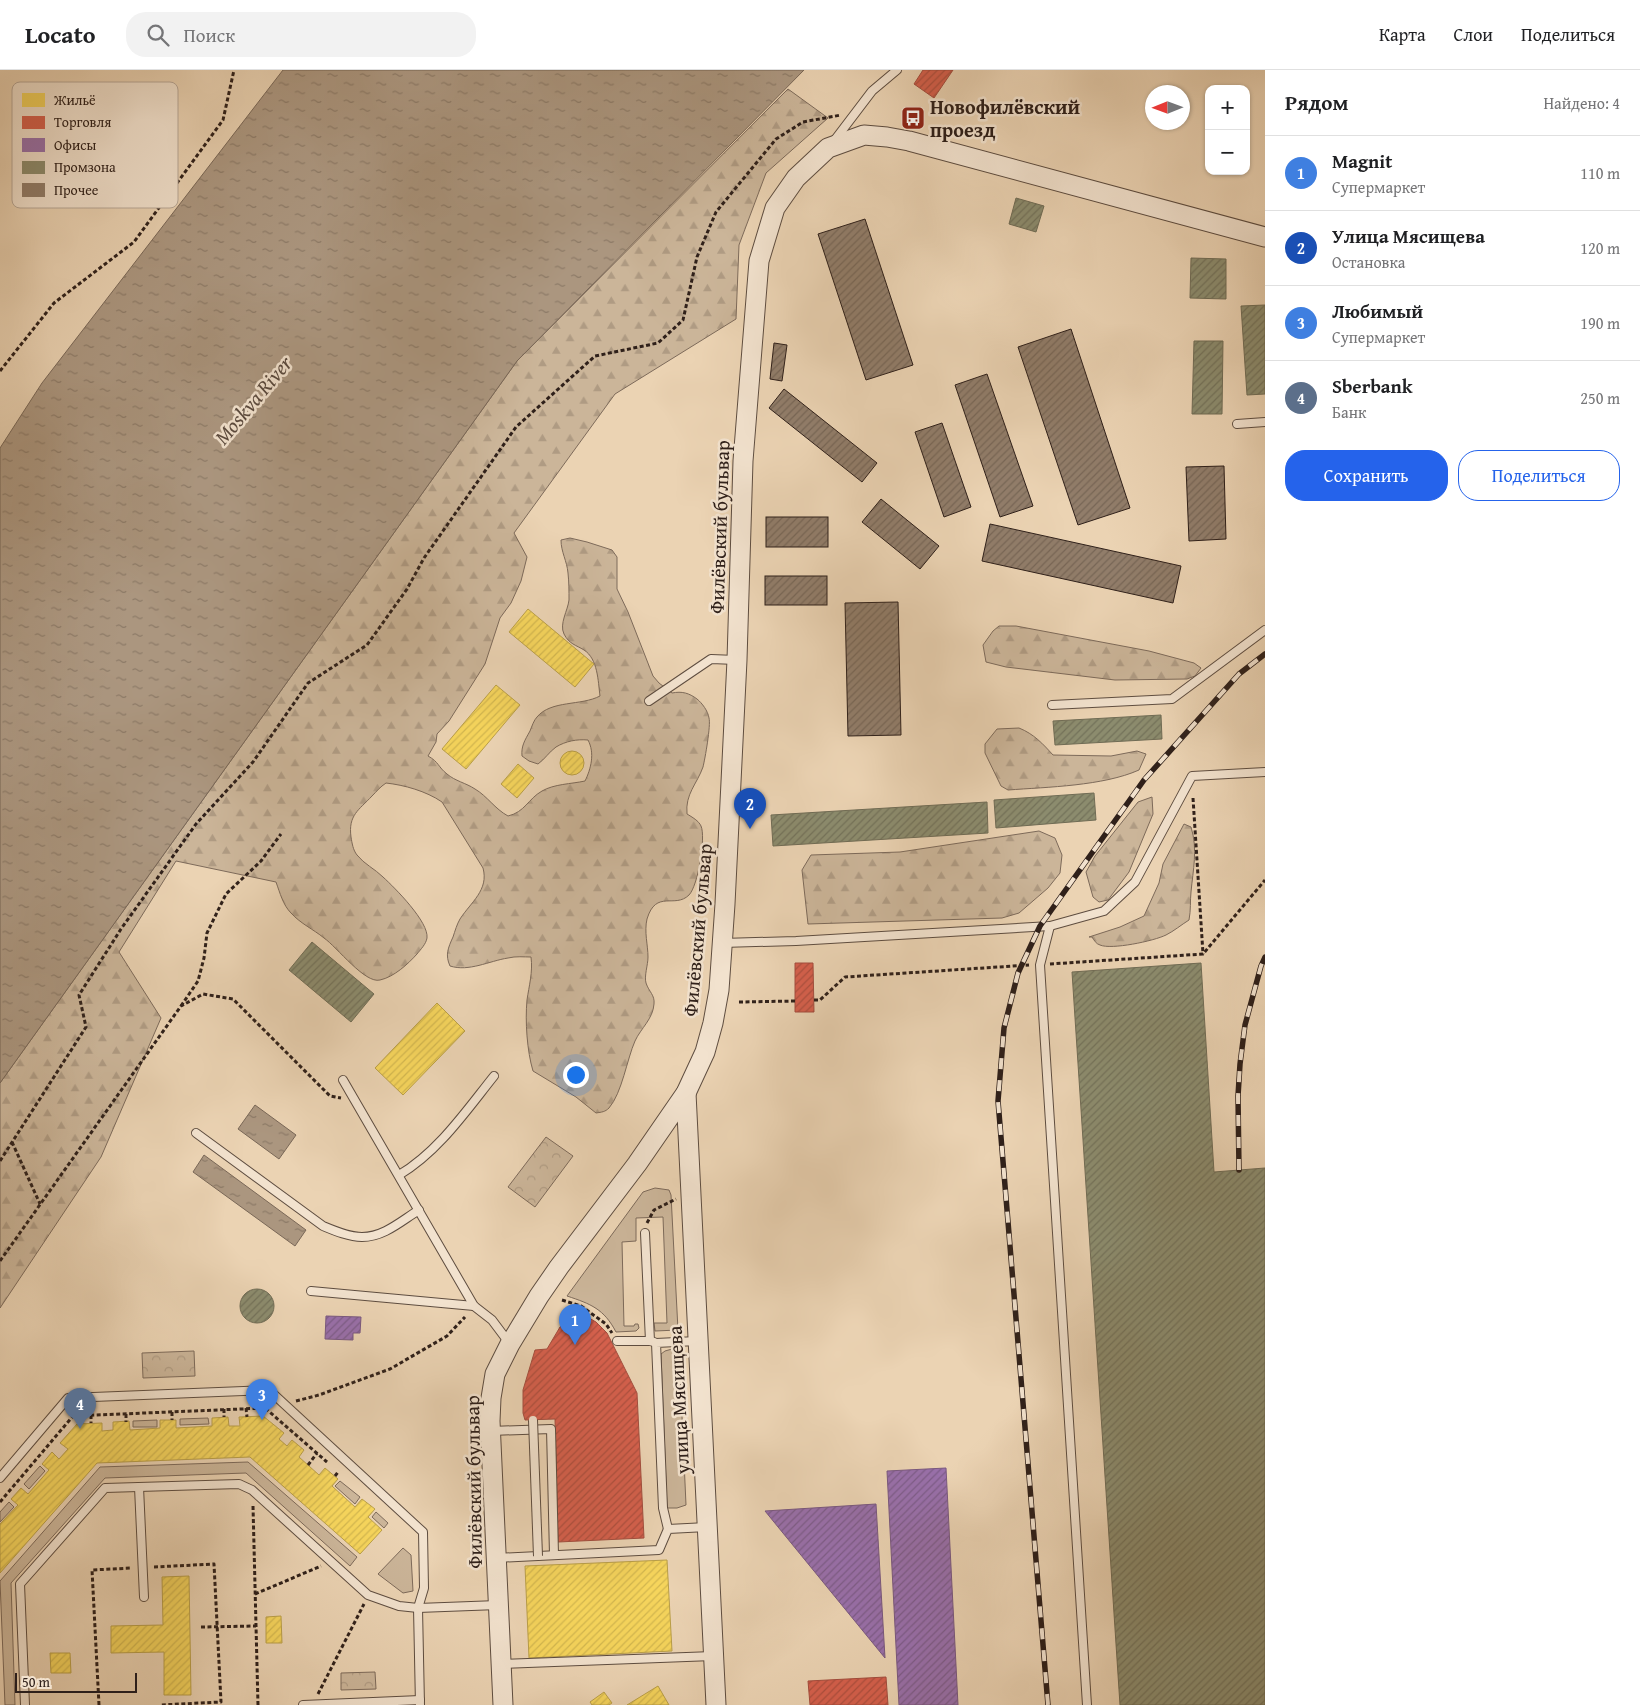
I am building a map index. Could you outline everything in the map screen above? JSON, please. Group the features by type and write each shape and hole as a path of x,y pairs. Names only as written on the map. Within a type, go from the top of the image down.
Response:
{"street":[{"path":"828,148 864,135 909,141 1265,237"},
{"name":"Филёвский бульвар","path":"503,1705 490,1432 491,1398 495,1374 534,1303 686,1093 705,1052 713,1023 722,943 744,461 759,261 775,208 796,178 828,148"},
{"name":"улица Мясищева","path":"686,1093 716,1705"}],"lane":[{"path":"828,148 872,91 897,70"},
{"path":"1237,424 1265,422"},
{"path":"1052,705 1172,699 1265,630"},
{"path":"649,701 711,659 736,660"},
{"path":"722,943 796,941 1050,926 1104,911 1135,882 1192,776 1265,772"},
{"path":"1050,926 1040,965 1087,1705"},
{"path":"399,1176 415,1166 452,1128 494,1076"},
{"path":"343,1080 474,1306 492,1320 510,1344"},
{"path":"196,1133 323,1226 346,1234 361,1237 381,1234 419,1210"},
{"path":"496,1558 659,1550 668,1529 663,1508 645,1234"},
{"path":"311,1291 474,1306"},
{"path":"617,1341 698,1341"},
{"path":"0,1478 68,1398 269,1390 423,1532 424,1588 418,1608 420,1703 304,1705"},
{"path":"533,1420 538,1556"},
{"path":"490,1432 551,1429 554,1555"},
{"path":"25,1705 20,1584 105,1488 238,1484 252,1490 368,1595 399,1606 418,1608 498,1605"},
{"path":"139,1487 144,1597"},
{"path":"668,1529 707,1526"},
{"path":"501,1664 713,1656"}],"path":[{"path":"178,182 223,120 234,70"},
{"path":"0,1161 86,1027 79,995 121,929 196,824 253,762 308,683 367,645 408,589 424,558 516,426 594,356 658,342 683,320 697,257 716,212 776,139 803,122 842,114"},
{"path":"0,371 54,303 134,242 159,208"},
{"path":"1192,776 1203,954"},
{"path":"0,1261 198,981 204,958 207,933 226,894 261,861 281,834"},
{"path":"814,1000 820,1000 845,977 1203,954 1265,880"},
{"path":"181,1006 203,994 232,999 330,1096 356,1101"},
{"path":"739,1002 796,1000"},
{"path":"12,1142 40,1204"},
{"path":"645,1234 648,1220 654,1210 678,1198"},
{"path":"562,1300 581,1306 606,1324 617,1341"},
{"path":"284,1404 319,1395 390,1369 447,1336 474,1306"},
{"path":"246,1408 247,1417"},
{"path":"0,1502 73,1416 265,1408 338,1472 335,1476"},
{"path":"224,1410 224,1418"},
{"path":"172,1412 172,1420"},
{"path":"126,1414 126,1422"},
{"path":"91,1415 92,1423"},
{"path":"301,1447 305,1442"},
{"path":"44,1451 49,1456"},
{"path":"308,1465 317,1453"},
{"path":"14,1486 19,1490"},
{"path":"252,1490 258,1705"},
{"path":"255,1594 331,1562"},
{"path":"312,1705 368,1595"},
{"path":"201,1627 256,1626"},
{"path":"160,1705 221,1702 217,1627"}],"green space":[{"path":"788,89 828,118 766,173 739,245 736,319 615,394 514,533 527,557 521,581 511,603 500,618 485,664 449,721 437,734 436,742 428,756 450,776 472,787 508,816 519,812 537,794 547,789 585,781 591,761 591,750 588,740 572,741 560,745 538,764 522,756 522,749 535,720 543,712 550,708 600,696 595,665 592,659 584,650 568,640 563,630 569,590 561,540 570,538 612,550 617,557 617,589 653,676 672,693 685,693 697,699 706,710 709,722 708,742 703,767 690,795 687,807 687,814 699,822 701,826 702,850 698,872 689,895 684,899 661,902 655,905 647,919 648,957 646,980 647,986 654,998 654,1004 649,1019 637,1036 632,1048 614,1102 603,1112 596,1113 576,1097 533,1071 528,1045 526,1017 531,957 511,957 464,968 450,966 447,955 449,948 460,919 481,889 484,876 483,868 442,802 415,789 386,783 359,809 353,818 351,823 352,844 360,858 380,874 403,897 417,915 426,931 426,942 417,954 400,970 380,980 374,980 359,971 330,943 288,910 276,882 176,861 119,952 161,1018 101,1157 0,1308 0,1083 517,361"},
{"path":"999,626 1016,626 1149,651 1194,663 1201,668 1195,676 1187,679 1115,680 1006,667 986,662 983,645"},
{"path":"1019,728 1034,736 1053,755 1111,756 1137,751 1146,754 1139,770 1125,775 1092,783 1008,790 1001,786 985,753 985,744 997,729"},
{"path":"1152,797 1153,814 1129,872 1108,900 1099,902 1093,897 1086,872 1095,856 1138,802"},
{"path":"1184,824 1191,827 1194,843 1189,920 1169,933 1152,940 1113,946 1097,944 1092,937 1089,937 1120,927 1144,916 1159,883 1163,864"},
{"path":"1039,831 1055,838 1062,855 1060,873 1048,888 1019,913 1002,918 808,924 802,870 811,855 900,852"},
{"path":"546,1137 573,1156 535,1207 508,1187"},
{"path":"655,1188 669,1190 671,1195 678,1330 655,1331 654,1323 667,1323 663,1217 636,1218 636,1241 622,1242 624,1326 638,1324 639,1328 636,1331 616,1332 607,1318 596,1308 567,1296 643,1192"},
{"path":"672,1349 679,1350 686,1505 677,1508 667,1508 661,1354"},
{"path":"194,1351 195,1376 143,1378 142,1353"},
{"path":"208,1418 209,1424 180,1425 180,1419"},
{"path":"157,1420 157,1427 133,1427 133,1421"},
{"path":"248,1462 357,1557 350,1566 246,1473 105,1478 11,1583 15,1705 5,1705 0,1581 100,1467"},
{"path":"40,1466 45,1471 29,1489 24,1484"},
{"path":"340,1481 360,1497 355,1504 335,1486"},
{"path":"9,1502 14,1507 0,1522 0,1512"},
{"path":"376,1512 388,1523 384,1528 372,1517"},
{"path":"403,1548 411,1555 413,1591 403,1593 378,1574"},
{"path":"375,1672 376,1689 341,1690 341,1673"}],"water":[{"name":"Moskva River","path":"283,70 804,70 517,361 0,1083 0,448 42,383"},
{"path":"255,1105 296,1135 279,1159 238,1129"},
{"path":"204,1155 306,1230 295,1246 193,1172"}],"building: Жильё":[{"path":"528,609 594,664 575,687 509,632"},
{"path":"496,685 520,705 466,769 442,749"},
{"path":"572,751 580,755 584,763 580,771 572,775 564,771 560,763 564,755"},
{"path":"518,764 534,778 517,798 501,784"},
{"path":"437,1003 465,1031 403,1095 375,1068"},
{"path":"263,1416 284,1433 279,1439 287,1446 292,1440 304,1450 299,1457 319,1475 325,1468 338,1479 332,1486 355,1507 362,1499 375,1509 368,1517 382,1530 360,1554 250,1457 97,1463 0,1573 0,1524 18,1505 11,1499 21,1488 28,1494 49,1470 42,1464 52,1452 59,1459 68,1449 60,1443 77,1424 102,1423 102,1431 113,1430 113,1422 129,1421 130,1430 160,1428 160,1420 176,1420 176,1428 212,1426 212,1418 228,1417 229,1426 240,1426 239,1417"},
{"path":"667,1560 672,1651 529,1658 525,1566"},
{"path":"189,1576 191,1695 164,1695 164,1652 111,1653 111,1626 163,1625 162,1577"},
{"path":"281,1616 282,1643 266,1643 266,1617"},
{"path":"50,1653 70,1653 71,1673 51,1673"},
{"path":"658,1686 669,1705 627,1705"},
{"path":"604,1692 612,1703 609,1705 592,1705 590,1702"}],"building: Торговля":[{"path":"923,70 953,70 934,98 914,84"},
{"path":"795,963 813,963 814,1012 795,1012"},
{"path":"580,1316 596,1322 607,1333 637,1393 644,1538 558,1542 555,1419 525,1420 523,1413 523,1390 535,1350 547,1349 560,1327 572,1317"},
{"path":"886,1677 888,1705 810,1705 808,1681"}],"building: Офисы":[{"path":"326,1316 361,1317 360,1333 353,1333 353,1340 325,1339"},
{"path":"946,1468 958,1705 899,1705 887,1471"},
{"path":"876,1504 885,1658 765,1511"}],"building: Промзона":[{"path":"1016,198 1044,206 1036,232 1009,224"},
{"path":"1191,258 1226,259 1226,299 1190,298"},
{"path":"1265,305 1265,394 1247,395 1241,306"},
{"path":"1194,341 1223,341 1222,414 1192,414"},
{"path":"1161,715 1162,739 1055,745 1053,721"},
{"path":"1094,793 1096,820 996,828 994,800"},
{"path":"987,802 988,833 773,846 771,815"},
{"path":"312,942 374,994 351,1022 289,970"},
{"path":"1201,963 1214,1172 1265,1168 1265,1705 1120,1705 1072,972"},
{"path":"257,1289 269,1294 274,1306 269,1318 257,1323 245,1318 240,1306 245,1294"}],"building: Прочее":[{"path":"865,219 913,365 866,380 818,234"},
{"path":"1071,329 1130,508 1078,525 1018,347"},
{"path":"774,343 787,345 782,381 770,379"},
{"path":"987,374 1033,506 1000,517 955,385"},
{"path":"784,389 877,463 862,482 769,408"},
{"path":"942,423 971,507 944,517 915,432"},
{"path":"1224,466 1226,539 1189,541 1186,467"},
{"path":"881,499 939,546 920,569 862,522"},
{"path":"766,517 828,517 828,547 766,547"},
{"path":"990,524 1181,566 1173,603 982,561"},
{"path":"765,576 827,576 827,605 765,605"},
{"path":"898,602 901,735 848,736 845,603"}],"railway":[{"path":"1048,1705 998,1101 1004,1028 1018,973 1040,926 1144,780 1239,674 1265,654"},
{"path":"1239,1170 1238,1096 1240,1064 1245,1025 1265,957"}],"place":[{"name":"Новофилёвский проезд","path":"913,118"},
{"name":"Улица Мясищева","path":"750,829"},
{"name":"Magnit","path":"575,1345"},
{"name":"Любимый","path":"262,1420"},
{"name":"Sberbank","path":"80,1429"}]}
